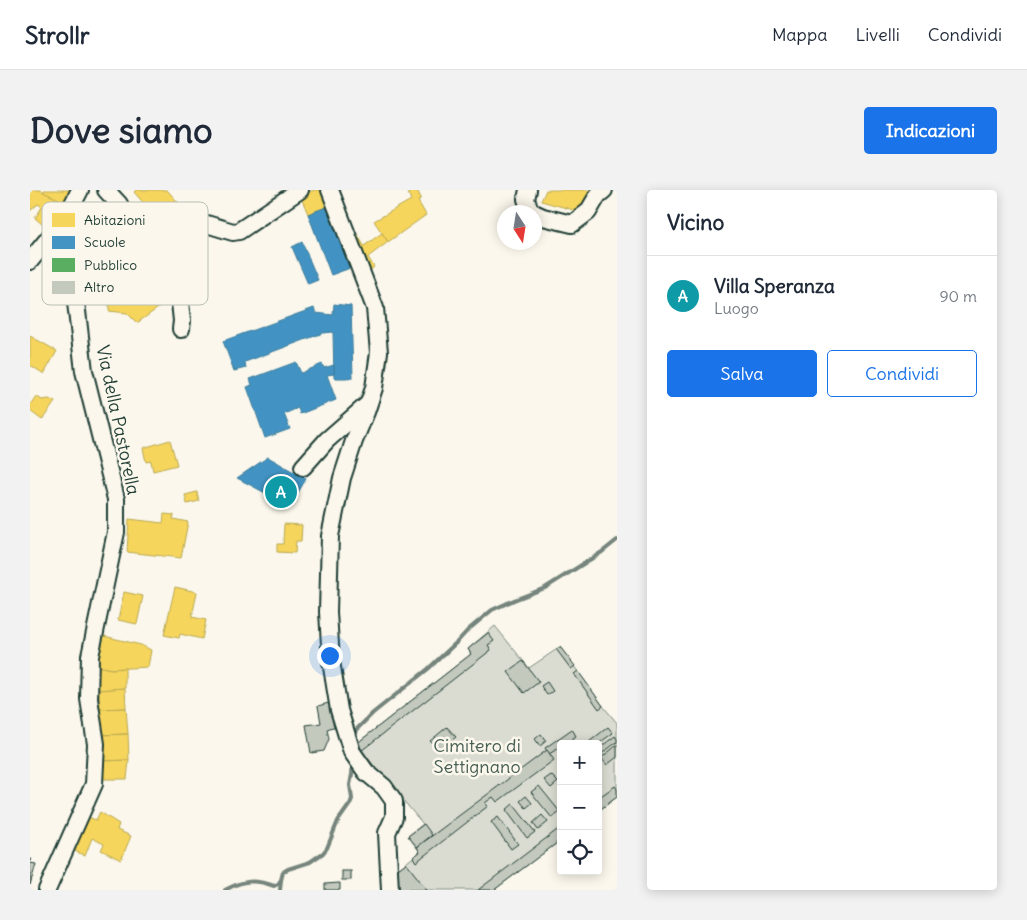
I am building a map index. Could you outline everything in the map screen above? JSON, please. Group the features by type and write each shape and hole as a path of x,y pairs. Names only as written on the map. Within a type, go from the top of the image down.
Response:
{"street":[{"path":"74,202 80,190"},
{"path":"106,190 117,202"},
{"path":"208,224 234,232 240,231 300,190"},
{"path":"330,190 375,308 379,352 374,388 342,478 330,536 328,612 331,661 339,710 352,752 366,772 384,788 394,801 394,817 387,833 390,890"},
{"path":"528,190 526,199 528,205"},
{"path":"542,217 572,224 588,212 598,195 604,190"},
{"path":"30,261 42,246"},
{"name":"Via della Pastorella","path":"47,890 94,784 96,744 89,699 90,656 116,532 116,499 84,371 76,305"},
{"path":"180,305 182,321 180,329"},
{"path":"302,467 327,440 369,404"}],"green space":[{"name":"Cimitero di Settignano","path":"495,626 529,668 560,647 617,723 617,797 602,808 602,740 557,740 557,843 494,890 401,890 396,884 394,872 420,852 408,836 423,824 356,744 471,654 468,649"}],"building: Abitazioni":[{"path":"30,190 40,190 65,202 42,202 42,207 38,204 30,211"},
{"path":"44,190 73,190 65,202 43,192"},
{"path":"136,190 167,190 178,202 143,202 134,192"},
{"path":"314,190 323,190 329,206 308,214 300,195"},
{"path":"417,190 421,198 418,201 426,215 388,242 374,221 411,200 408,193"},
{"path":"546,190 590,190 581,212 541,201"},
{"path":"42,207 42,224 35,218"},
{"path":"382,233 388,242 368,257 374,267 371,270 353,237 358,235 364,246"},
{"path":"109,305 161,306 137,323 127,313 109,311"},
{"path":"30,336 57,351 44,374 30,365"},
{"path":"36,396 42,400 49,399 55,402 42,420 30,411 30,405"},
{"path":"170,440 177,465 153,471 151,461 146,462 143,448"},
{"path":"197,492 199,501 187,504 185,495"},
{"path":"164,514 174,515 173,519 188,522 181,558 127,552 129,519 163,523"},
{"path":"284,524 302,525 301,541 296,541 295,553 277,552 277,544 283,544"},
{"path":"175,587 197,592 192,617 206,620 202,639 180,634 179,638 164,635"},
{"path":"124,592 143,596 137,624 118,620"},
{"path":"104,636 141,645 151,650 148,667 111,669 97,666"},
{"path":"97,666 111,669 125,668 125,688 99,690"},
{"path":"125,688 126,708 100,709 99,690"},
{"path":"126,708 128,734 101,735 100,709"},
{"path":"128,734 129,760 103,761 101,735"},
{"path":"129,760 127,779 101,779 103,761"},
{"path":"100,812 119,824 117,830 131,836 121,860 101,850 104,844 92,838 85,856 73,850 88,817 96,820"}],"building: Scuole":[{"path":"329,206 353,267 331,275 308,214"},
{"path":"302,242 318,280 308,284 292,247"},
{"path":"334,304 351,306 353,378 334,378 333,332 323,333 245,362 246,368 234,371 223,341 314,308 316,313 333,315"},
{"path":"296,362 301,373 322,364 324,368 334,365 334,374 327,375 336,400 300,414 298,408 284,414 290,429 265,438 247,387 252,385 250,379"},
{"path":"268,457 306,479 290,506 237,478"}],"building: Altro":[{"path":"488,633 494,641 488,645 491,650 361,751 356,744 471,654 468,649"},
{"path":"560,647 575,666 571,669 556,649"},
{"path":"523,661 539,682 524,693 508,672"},
{"path":"578,671 603,706 599,709 574,674"},
{"path":"547,682 553,691 547,695 541,686"},
{"path":"332,702 336,726 327,729 329,739 324,751 311,753 306,725 321,723 318,706"},
{"path":"447,727 456,737 439,750 430,741"},
{"path":"608,727 613,733 602,741 592,740"},
{"path":"572,729 576,736 570,740 557,740 557,749 549,754 545,748"},
{"path":"541,734 546,741 540,746 535,739"},
{"path":"615,736 617,739 617,742 602,753 602,746"},
{"path":"617,745 617,757 607,765 602,757"},
{"path":"547,750 554,760 497,802 493,797 485,803 488,806 416,862 413,857 420,852 417,847"},
{"path":"551,775 557,783 551,788 544,780"},
{"path":"539,786 557,808 557,814 552,818 531,792"},
{"path":"615,786 617,789 617,797 602,808 602,795"},
{"path":"526,796 532,803 526,808 520,801"},
{"path":"513,804 535,832 527,838 506,810"},
{"path":"542,815 548,822 538,830 533,823"},
{"path":"498,817 518,844 511,849 491,822"},
{"path":"424,824 432,835 417,847 408,836"},
{"path":"557,830 557,843 494,890 478,890"},
{"path":"30,863 36,864 30,885"},
{"path":"406,863 427,890 401,890 396,884 394,872"},
{"path":"342,871 351,871 351,880 342,880"},
{"path":"340,883 340,890 325,890 325,884"}],"waterway":[{"path":"355,740 357,729 373,713 428,669 468,630 492,610 545,588 602,552 617,540"},
{"path":"225,890 243,882 261,882 274,886 281,880 283,872 310,862 323,853 338,821 352,799 350,785 353,762"},
{"path":"280,890 281,880"}],"place":[{"name":"Villa Speranza","path":"281,492"}]}
